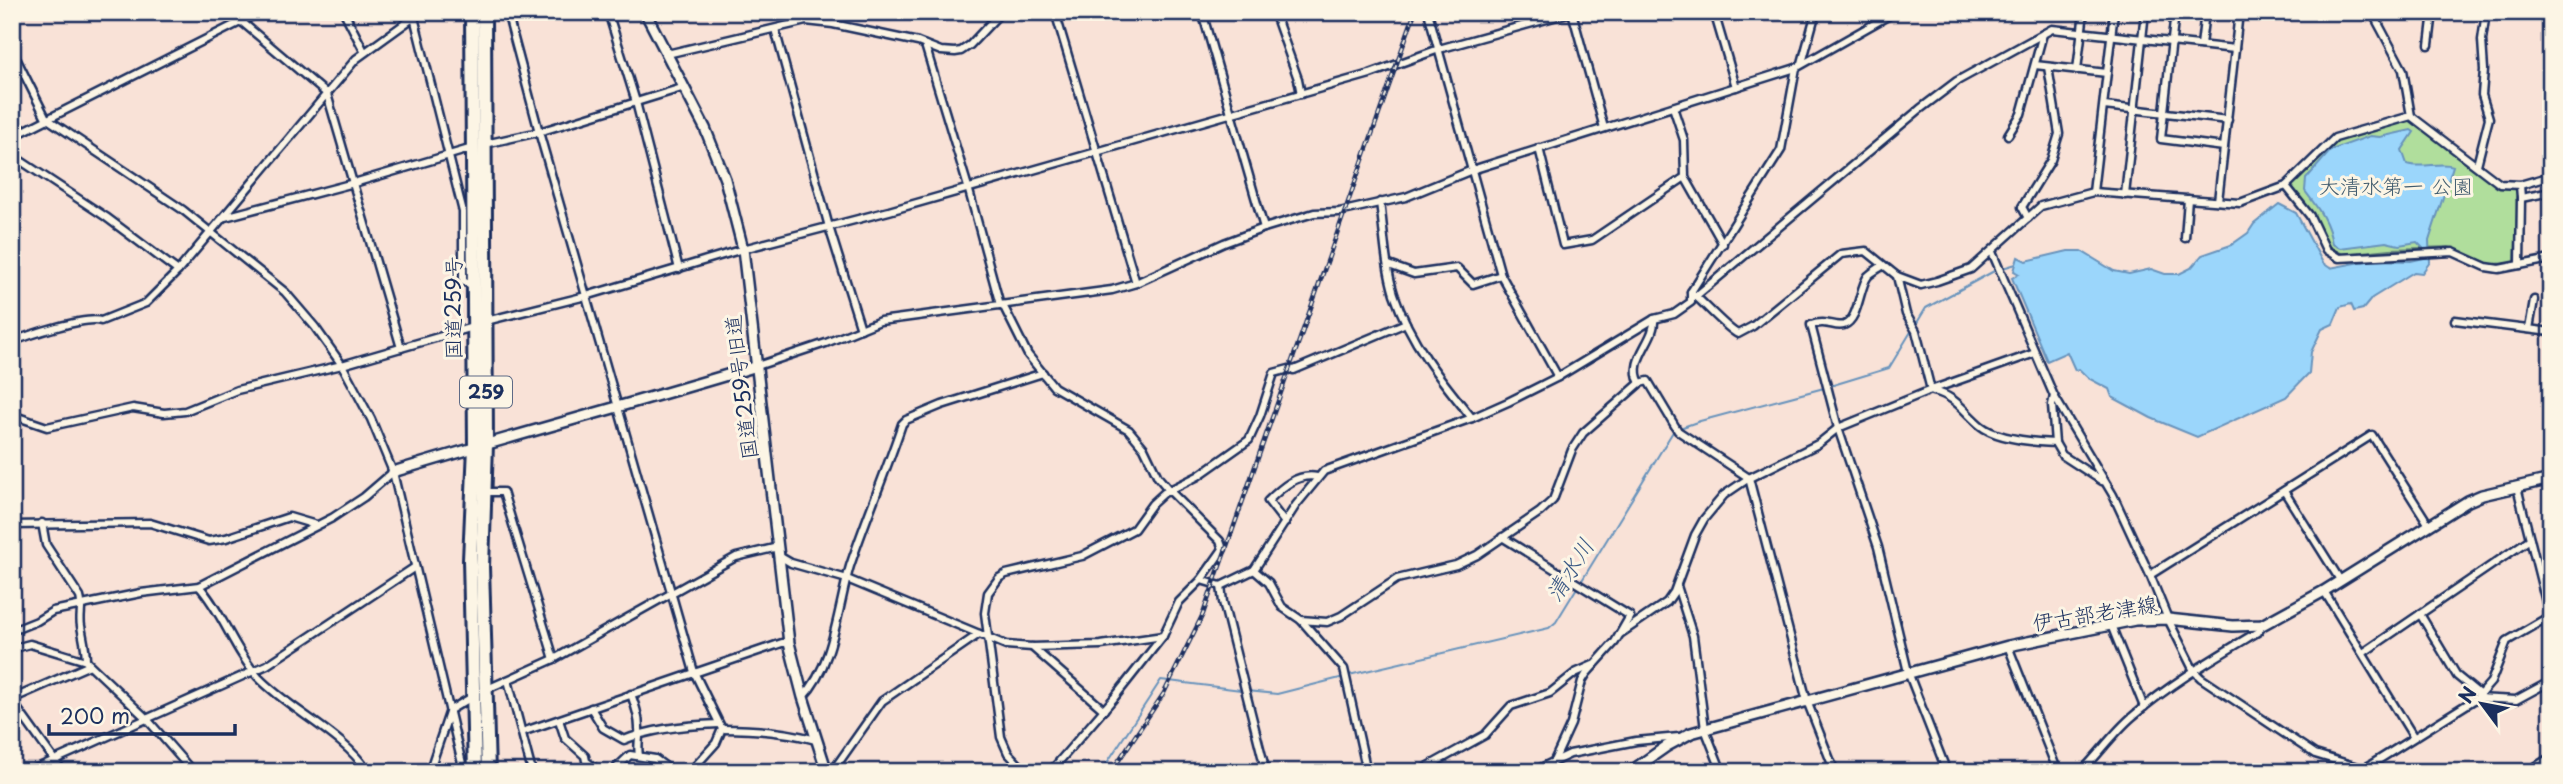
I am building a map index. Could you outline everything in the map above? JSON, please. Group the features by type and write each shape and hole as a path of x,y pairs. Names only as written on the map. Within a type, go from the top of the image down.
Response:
{"highway":[{"name":"国道259号","path":"472,12 486,321 480,445 470,560 475,772"},
{"name":"国道259号","path":"484,12 473,327 484,492 482,567 488,772"}],"street":[{"path":"12,137 260,12"},
{"path":"344,12 364,51"},
{"path":"12,342 95,319 101,321 146,303 178,271 364,51 421,12"},
{"path":"507,12 538,132 694,672 720,727 716,743 690,772"},
{"path":"608,12 636,102 679,269"},
{"name":"国道259号旧道","path":"645,12 705,128 725,179 743,249 789,643 803,697 829,772"},
{"path":"667,54 806,21 833,23 941,51 961,51 1001,12"},
{"path":"1055,12 1136,283"},
{"path":"1202,12 1264,228"},
{"path":"1274,12 1301,93"},
{"path":"1428,12 1501,275 1558,377"},
{"path":"486,321 586,296 743,249 1396,67 1439,49 1572,12 1604,128"},
{"path":"1714,12 1736,87"},
{"path":"1200,580 1221,586 1254,570 1284,523 1324,471 1472,418 1558,377 1654,319 1674,314 1691,302 1693,294 1781,150 1799,66 1816,12"},
{"path":"12,631 53,611 141,593 200,586 332,518 393,472 757,366 826,344 880,321 1112,290 1136,283 1264,228 1314,213 1339,212 1406,197 1472,170 1799,66 1895,12"},
{"path":"2077,70 2084,12"},
{"path":"2093,192 2114,12"},
{"path":"2125,195 2145,12"},
{"path":"2175,12 2161,139 2224,147"},
{"path":"2201,45 2205,12"},
{"path":"2218,201 2239,12"},
{"path":"2372,12 2403,70 2411,116 2500,184 2519,185 2551,176"},
{"path":"2429,45 2433,12"},
{"path":"2477,165 2488,118 2482,95 2482,40 2486,12"},
{"path":"414,17 447,157 463,212 463,281 473,286"},
{"path":"242,22 327,94 401,348"},
{"path":"775,29 829,227 861,329"},
{"path":"1693,294 1948,88 2053,29 2235,49"},
{"path":"2008,135 2021,114 2043,34"},
{"path":"925,45 1002,305 1028,355 1054,387 1129,430 1144,448 1158,477 1220,541 1223,549 1200,580 1179,602 1163,636 1050,772"},
{"path":"13,53 46,118 183,210 285,292 315,327 342,365 371,419 393,472 464,772"},
{"path":"2035,65 2107,73"},
{"path":"2028,218 2022,207 2051,160 2059,134 2048,67"},
{"path":"223,217 354,183 478,146 538,132 685,87"},
{"path":"2104,106 2228,120"},
{"path":"1673,107 1684,140 1685,177 1723,244"},
{"path":"1693,294 1732,332 1738,334 1754,326 1841,254 1866,251 1896,276 1921,285 1971,269 2041,206 2093,192 2239,203 2286,186 2335,138 2411,116"},
{"path":"1539,148 1563,245 1591,240 1685,177"},
{"path":"12,155 106,217 178,271"},
{"path":"2519,185 2520,265"},
{"path":"2286,186 2310,216 2326,250 2339,258 2453,251 2486,267 2499,269 2551,259"},
{"path":"2521,198 2551,191"},
{"path":"2185,238 2189,199"},
{"path":"1380,202 1394,293 1405,323 1439,378 1472,418"},
{"path":"1992,252 2054,397 2113,495 2194,671 2315,754 2365,770 2413,736 2478,696 2491,682 2507,641 2550,618 2517,487"},
{"path":"1389,265 1414,274 1457,268 1473,284 1487,282 1501,275"},
{"path":"1882,266 1869,275 1852,318 1847,323 1842,326 1820,322 1811,326 1838,428 1878,547 1908,672 1947,772"},
{"path":"1896,276 1931,390"},
{"path":"2529,329 2534,300"},
{"path":"1640,383 1636,377 1638,361 1644,344 1655,328 1654,319"},
{"path":"2455,320 2551,332"},
{"path":"1026,772 1003,746 988,637 985,600 990,587 1006,574 1082,556 1139,526 1152,504 1169,490 1198,476 1249,440 1261,415 1274,373 1294,370 1405,323"},
{"path":"12,415 47,427 134,408 163,413 185,411 237,390 342,365 473,327"},
{"path":"1620,635 1667,602 1677,586 1695,535 1704,519 1724,495 1749,478 1818,444 1838,428 1931,390 2035,353"},
{"path":"803,697 810,689 832,642 850,568 906,420 942,405 1043,373"},
{"path":"1301,620 1327,622 1341,616 1397,579 1456,565 1477,555 1540,512 1553,500 1572,450 1583,433 1640,383 1648,381 1677,428 1749,478 1807,701 1835,772"},
{"path":"1931,390 1959,402 1983,427 2030,442 2056,443"},
{"path":"2054,397 2052,405 2056,443 2062,455 2103,481"},
{"path":"2150,575 2372,435 2429,525"},
{"path":"1284,523 1268,501 1292,481 1312,475 1317,477"},
{"name":"伊古部老津線","path":"1630,772 1691,733 2008,646 2135,620 2168,619 2233,626 2262,625 2324,591 2475,498 2551,479"},
{"path":"2284,491 2340,580"},
{"path":"484,492 503,492 554,659"},
{"path":"12,525 150,523 209,541 289,517 316,525"},
{"path":"42,523 46,545 80,597 80,623 86,642 88,663"},
{"path":"1502,537 1628,613 1629,619 1620,635 1582,681 1571,724 1554,761"},
{"path":"2363,653 2530,539"},
{"path":"429,772 450,710 486,690 554,659 736,557 778,552 791,563 848,579 1006,645 1101,645 1163,636"},
{"path":"28,772 254,671 334,623 415,567"},
{"path":"1254,570 1269,583 1282,607 1301,620 1343,669 1367,772"},
{"path":"200,586 254,671 271,688 358,758 368,772"},
{"path":"1221,586 1266,772"},
{"path":"1677,586 1693,636 1705,729 1722,772"},
{"path":"2324,591 2413,736"},
{"path":"2420,614 2457,676 2478,696 2516,700 2551,681"},
{"path":"2111,625 2144,707"},
{"path":"2081,772 2130,718 2194,671 2259,631 2262,625"},
{"path":"829,772 882,701 979,634"},
{"path":"12,641 15,648 30,643 88,663 146,718 193,772"},
{"path":"523,732 694,672 789,643"},
{"path":"2008,646 2058,772"},
{"path":"1032,647 1104,710"},
{"path":"63,772 12,700 88,663"},
{"path":"1418,772 1444,755 1485,735 1511,706 1550,693 1575,673 1595,664"},
{"path":"509,680 532,772"},
{"path":"631,694 639,718 639,756"},
{"path":"591,708 603,728 624,740 640,733 690,725 764,729 817,740"},
{"path":"559,720 565,738 586,755 586,761 600,772"},
{"path":"1532,772 1583,751 1636,741 1671,739 1691,733"},
{"path":"612,772 630,755 655,759 673,772"},
{"path":"2527,772 2551,757"},
{"path":"1230,772 1235,768 1244,768 1250,772"}],"green space":[{"name":"大清水第一 公園","path":"2411,118 2500,188 2518,189 2515,263 2490,264 2449,247 2343,254 2328,247 2313,217 2291,186 2332,142"}],"water":[{"path":"2411,130 2414,132 2402,150 2407,164 2453,166 2429,241 2430,262 2422,273 2414,272 2372,298 2363,309 2354,311 2351,304 2340,307 2333,324 2322,329 2311,352 2309,373 2286,397 2197,437 2151,418 2112,397 2109,389 2088,378 2079,369 2075,370 2067,352 2047,361 2012,278 2019,274 2014,271 2018,257 2026,261 2068,251 2081,251 2114,271 2129,274 2151,269 2165,274 2179,274 2191,268 2202,255 2231,245 2279,204 2296,213 2323,263 2330,268 2372,260 2411,261 2424,258 2425,250 2417,242 2399,245 2386,242 2340,248 2332,244 2326,222 2305,191 2306,179 2331,150 2370,136 2380,137"}],"waterway":[{"name":"清水川","path":"1915,326 1926,308 1996,270 2016,264"},
{"name":"清水川","path":"1830,386 1889,368 1912,330"},
{"name":"清水川","path":"1581,582 1674,430 1824,388"},
{"name":"清水川","path":"1349,675 1549,628 1556,622 1578,586"},
{"name":"清水川","path":"1247,691 1277,694 1344,677"},
{"name":"清水川","path":"1101,772 1161,680 1241,690"}],"railway":[{"path":"1111,772 1164,693 1203,614 1415,12"}]}
